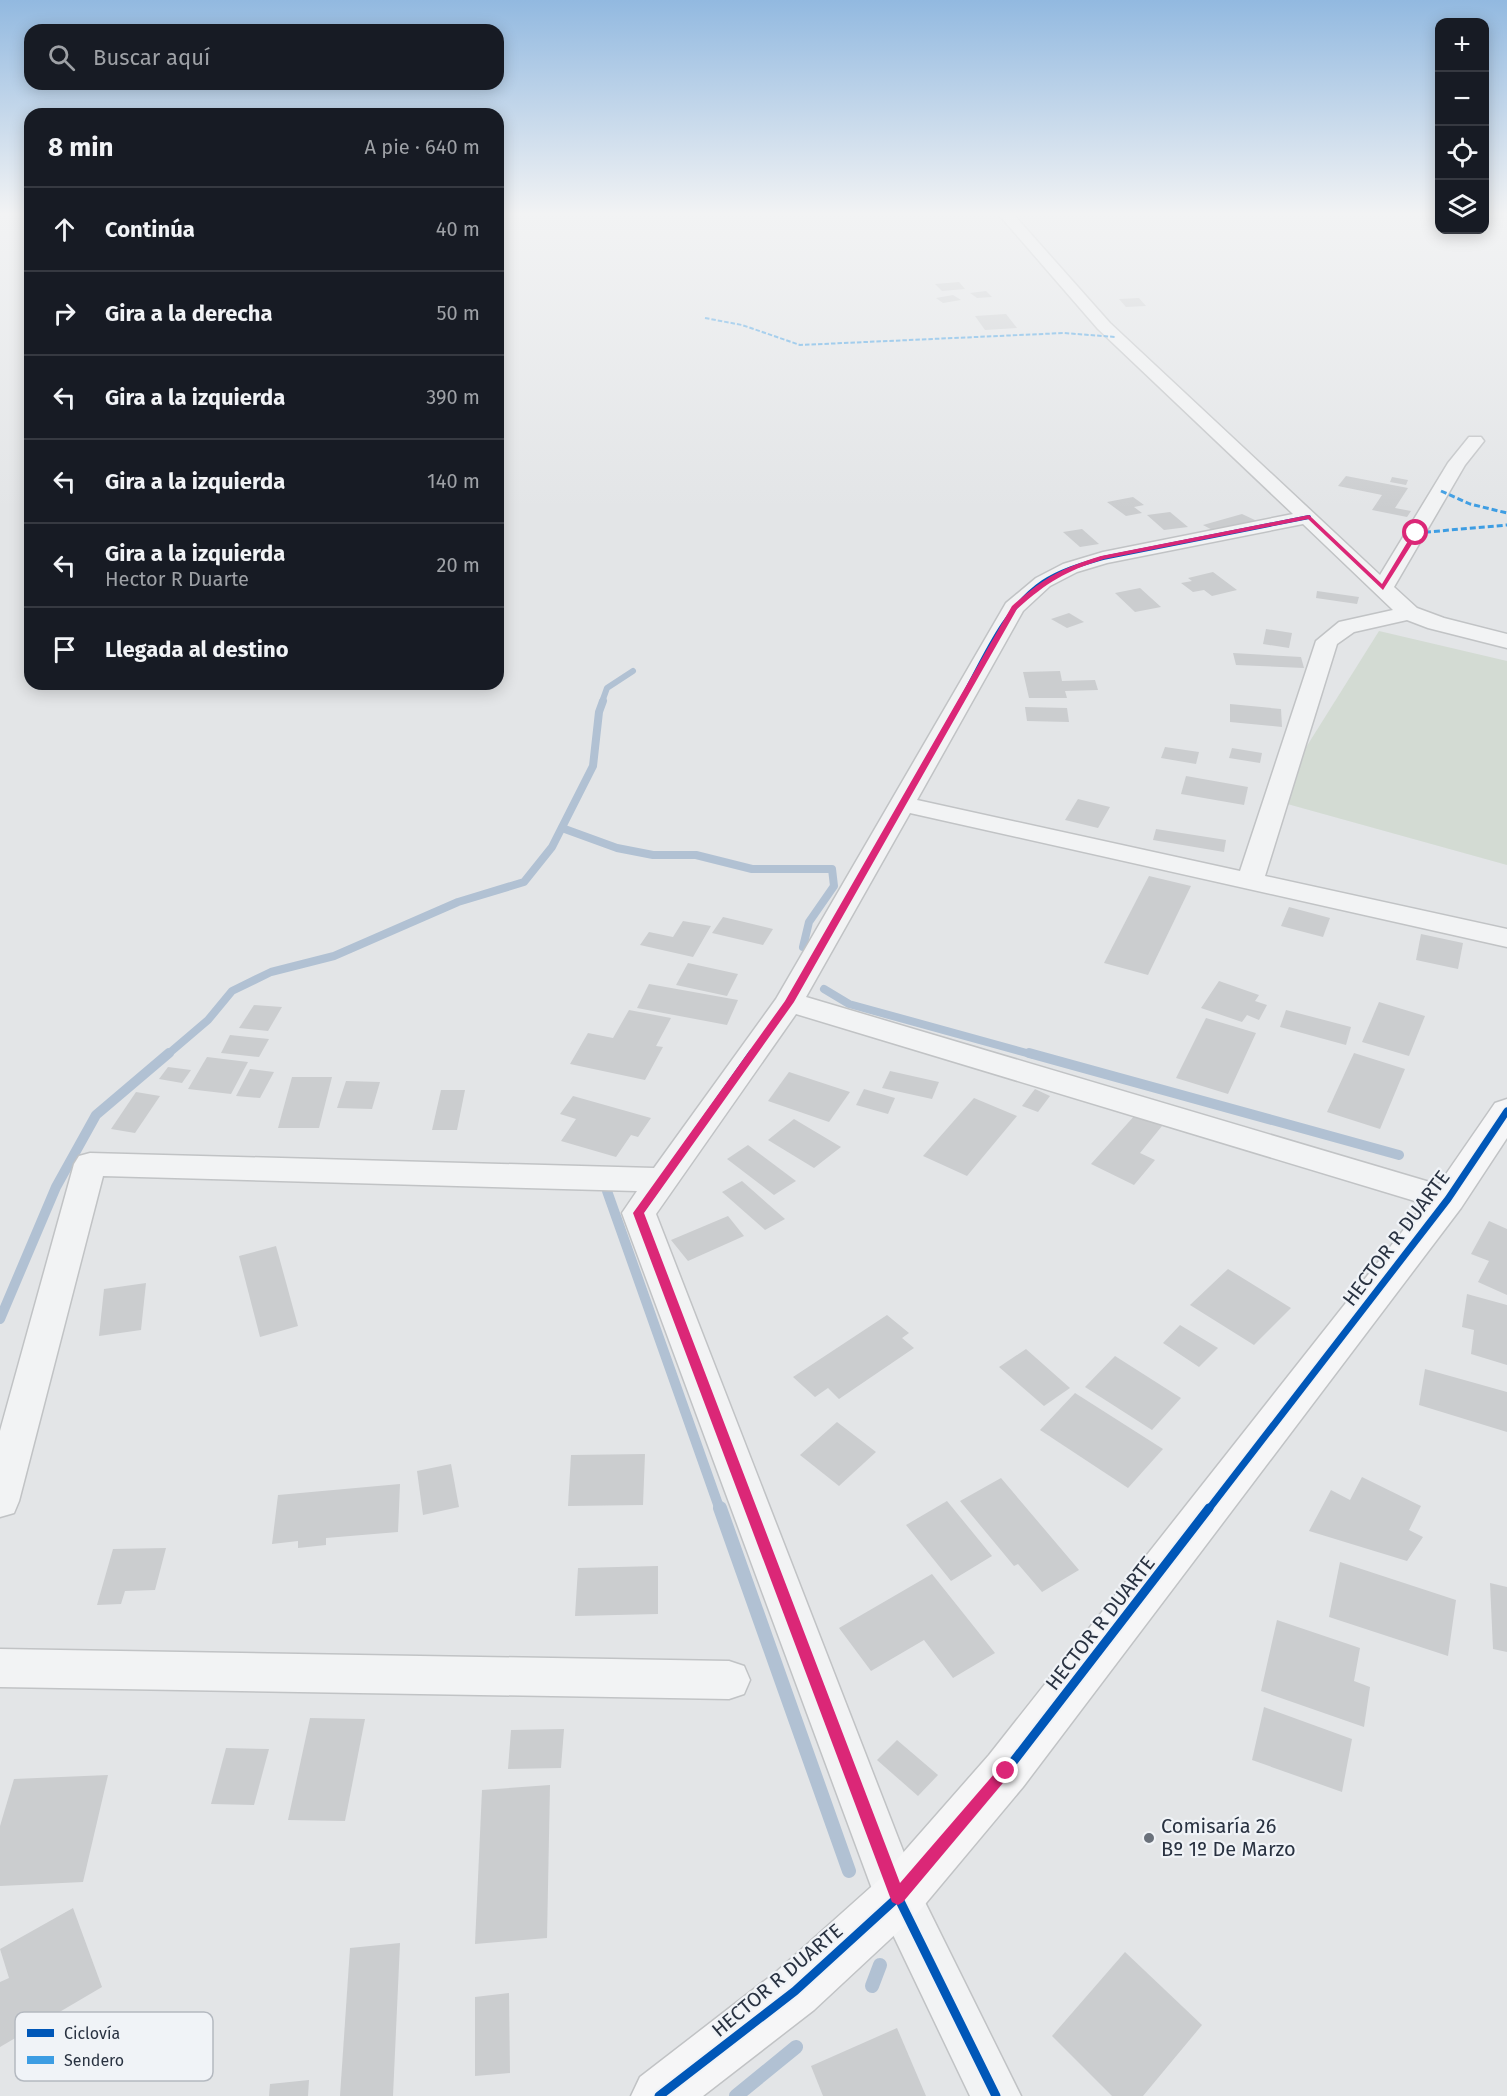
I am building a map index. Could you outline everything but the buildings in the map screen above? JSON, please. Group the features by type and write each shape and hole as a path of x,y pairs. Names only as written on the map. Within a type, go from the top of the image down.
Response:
{"street":[{"path":"1093,314 1409,613 1436,623 1507,641"},
{"path":"1383,588 1457,463 1475,441"},
{"path":"996,2096 898,1897 639,1213 789,1002 1014,608 1043,582 1070,568 1103,558 1309,517"},
{"path":"1250,881 1328,640 1347,627 1409,613"},
{"path":"902,804 1507,938"},
{"path":"789,1002 1448,1199"},
{"name":"HECTOR R DUARTE","path":"659,2096 795,1991 898,1897 1006,1771 1448,1199 1506,1113"},
{"path":"0,1501 90,1164 662,1180"},
{"path":"0,1668 729,1680"}],"shaded area":[{"path":"1379,631 1507,661 1507,865 1273,800"}],"waterway":[{"path":"602,702 607,688 633,671"},
{"path":"167,1055 208,1020 232,991 271,972 334,956 458,902 524,882 552,847 593,766 599,712 603,701"},
{"path":"562,828 617,848 653,855 696,855 752,869 832,869 834,886 809,922 803,947"},
{"path":"824,989 849,1004 1034,1055"},
{"path":"0,1319 56,1187 96,1115 169,1053"},
{"path":"1029,1053 1399,1155"},
{"path":"607,1191 720,1510"},
{"path":"720,1508 849,1871"},
{"path":"872,1986 880,1965"},
{"path":"736,2096 796,2047"}],"marked path":[{"path":"705,318 742,325 800,345 1064,333 1116,337"},
{"path":"1441,491 1470,504 1507,513"},
{"path":"1416,533 1507,525"}],"cycle path":[{"path":"996,2096 898,1897 639,1213 789,1002 1014,608 1043,582 1070,568 1103,558 1309,517"},
{"path":"659,2096 795,1991 898,1897 1006,1771 1448,1199 1507,1111"}],"place":[{"name":"Comisaría 26 Bº 1º De Marzo","path":"1149,1838"}],"route":[{"path":"1006,1771 898,1897 639,1213 789,1002 1014,608 1043,582 1070,568 1103,558 1309,517 1383,588 1416,533"}]}
